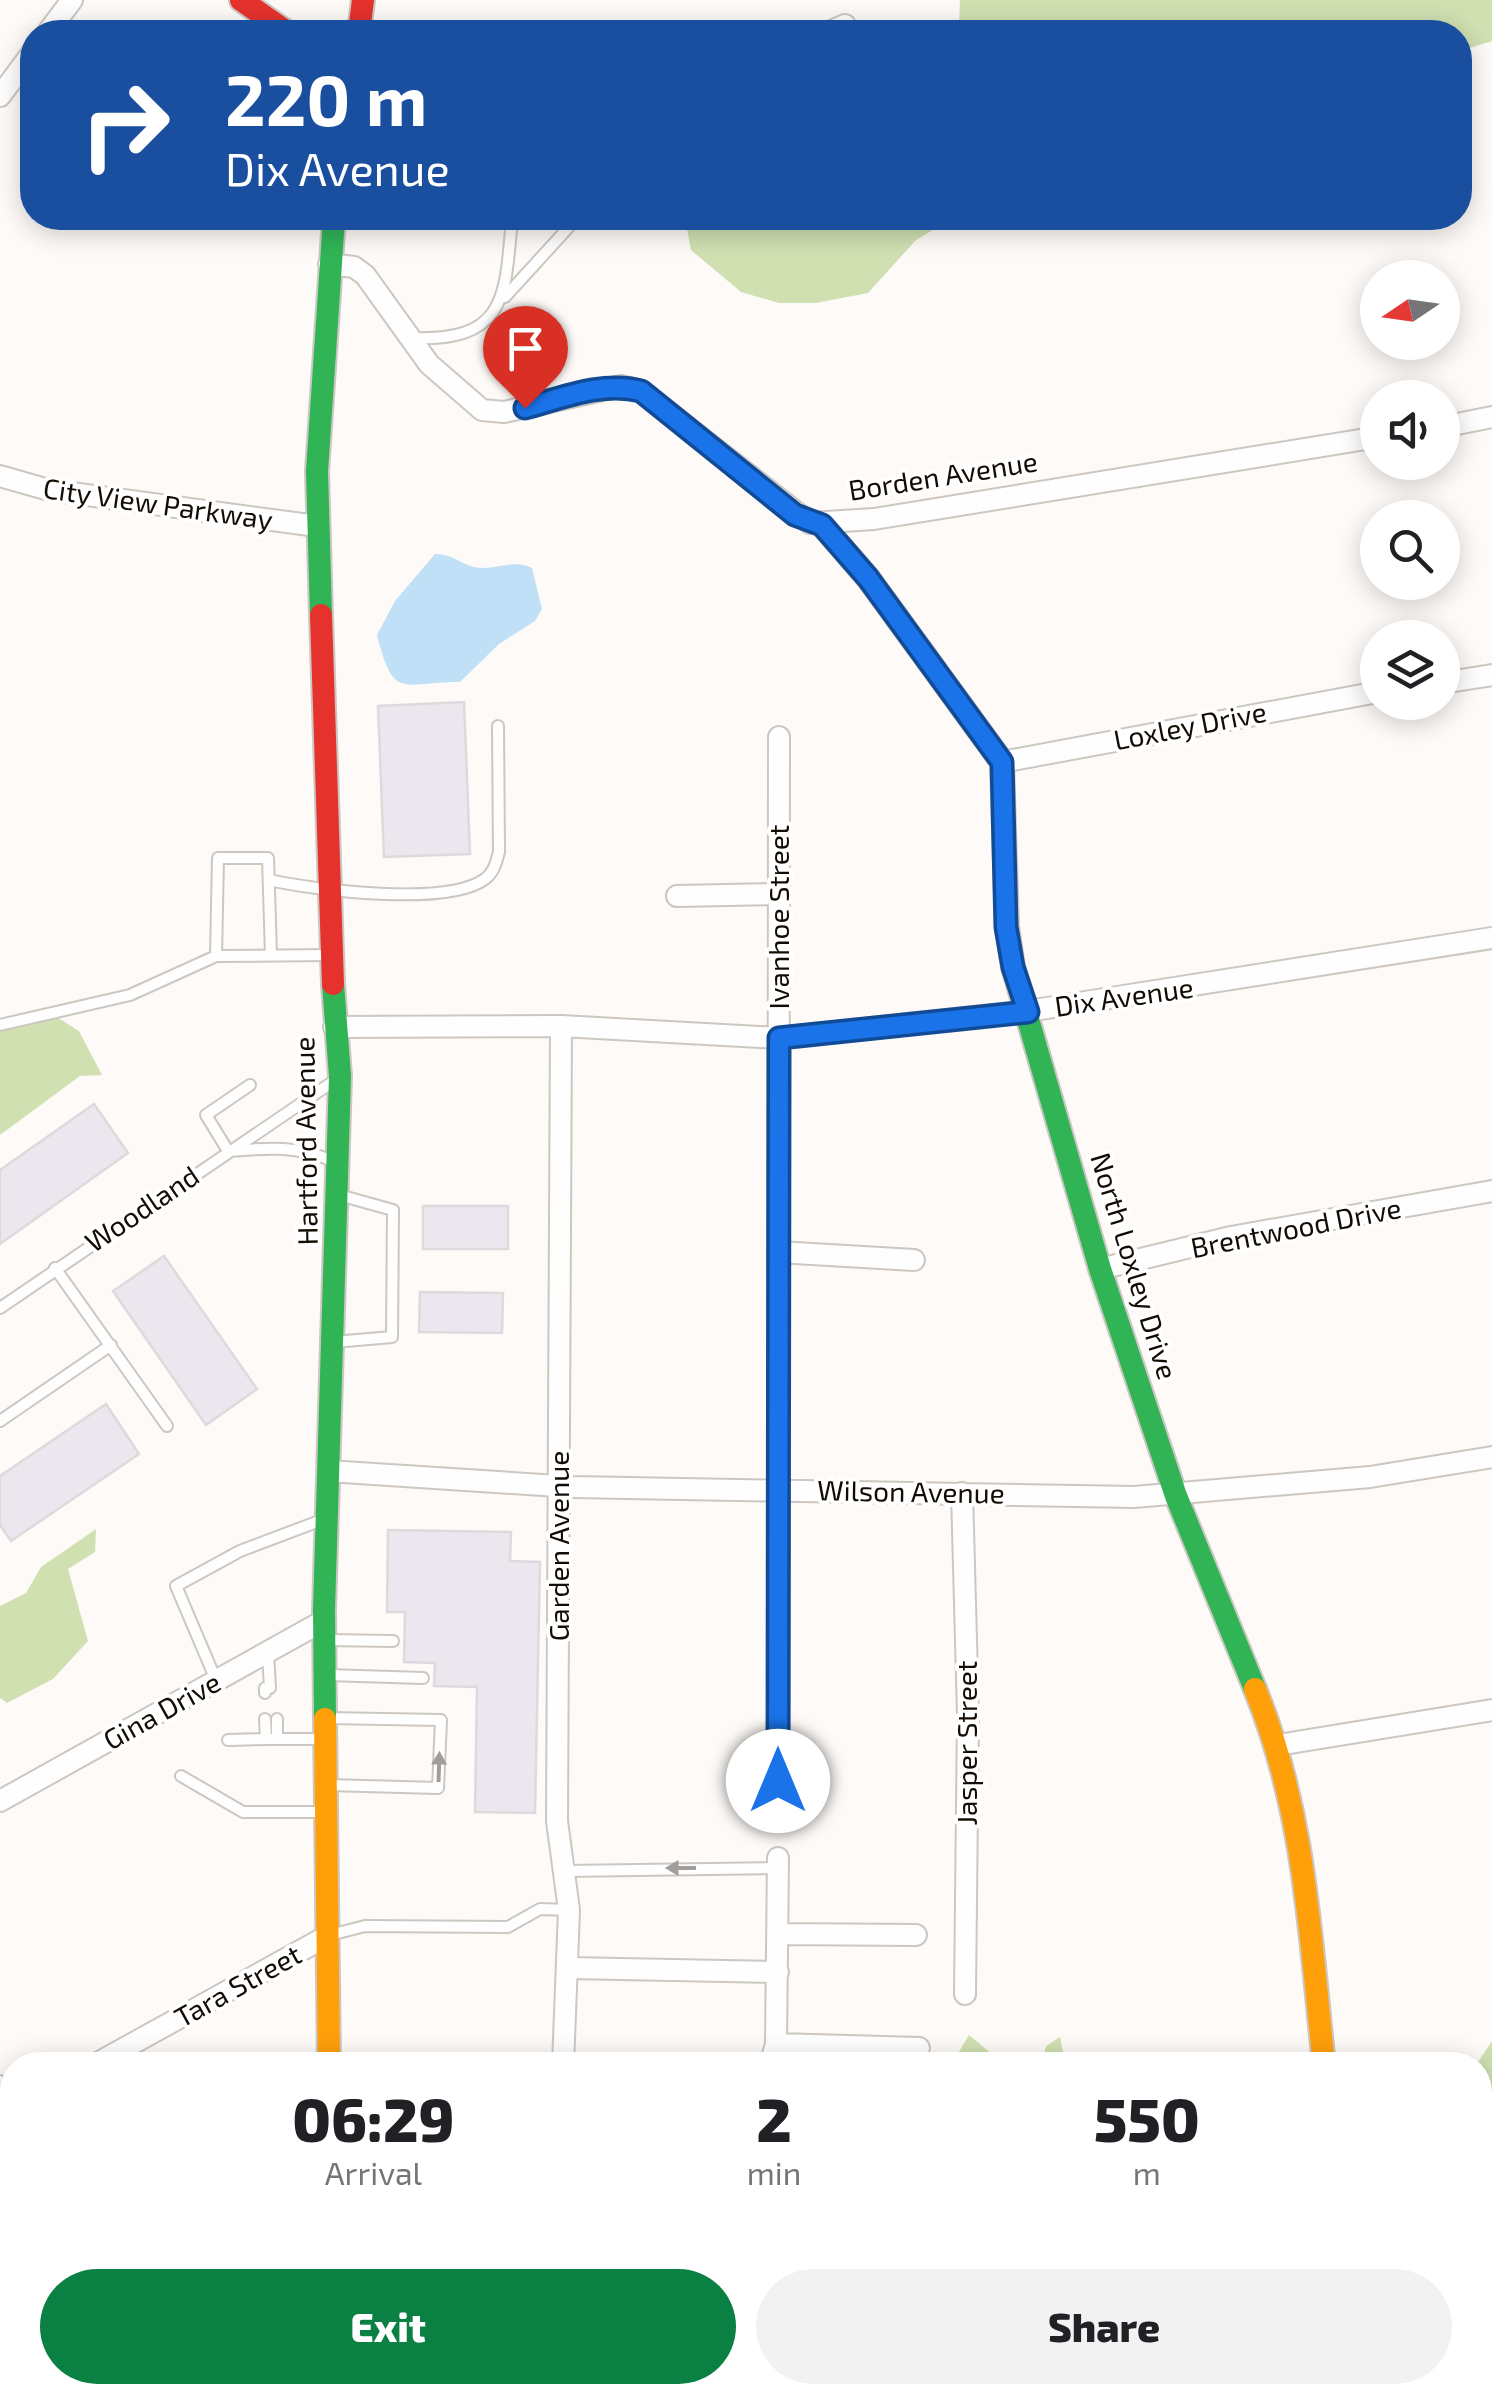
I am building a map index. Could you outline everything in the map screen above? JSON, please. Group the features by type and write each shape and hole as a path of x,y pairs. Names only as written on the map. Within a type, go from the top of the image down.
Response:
{"main road":[{"path":"241,0 269,20"},
{"name":"Hartford Avenue","path":"330,2052 326,1518 340,1076 334,1027 317,526 320,382 333,230"},
{"path":"822,525 868,578 1002,762"},
{"name":"North Loxley Drive","path":"1002,762 1006,927 1013,967 1100,1269 1176,1496 1278,1744 1297,1819 1323,2052"}],"street":[{"path":"0,96 20,69"},
{"name":"Borden Avenue","path":"329,264 354,267 366,276 446,382 482,410 504,412 621,386 641,391 795,515 822,525 1360,440"},
{"path":"1460,423 1492,417"},
{"name":"City View Parkway","path":"0,476 49,490 317,526"},
{"path":"1460,680 1492,675"},
{"name":"Loxley Drive","path":"1002,762 1360,695"},
{"name":"Ivanhoe Street","path":"778,1817 779,738"},
{"path":"678,896 779,894"},
{"name":"Dix Avenue","path":"334,1027 561,1026 779,1038 1028,1012 1492,938"},
{"name":"Garden Avenue","path":"561,1026 557,1821 569,1910 565,2052"},
{"name":"Brentwood Drive","path":"1100,1269 1231,1237 1492,1192"},
{"path":"778,1252 914,1260"},
{"name":"Wilson Avenue","path":"328,1472 560,1485 1176,1496 1370,1477 1492,1457"},
{"name":"Jasper Street","path":"962,1493 968,1714 965,1994"},
{"name":"Gina Drive","path":"0,1801 268,1652 325,1630"},
{"path":"1278,1744 1492,1710"},
{"path":"774,2052 778,1864"},
{"path":"779,1934 916,1934"},
{"name":"Tara Street","path":"118,2052 329,1935"},
{"path":"568,1968 778,1972"},
{"path":"776,2044 918,2048"}],"lane":[{"path":"504,297 511,230"},
{"path":"410,338 436,339 466,332 490,318 504,297 567,230"},
{"path":"270,880 330,893 459,888 484,880 494,871 498,852 498,726"},
{"path":"216,956 218,858 268,858 271,955"},
{"path":"0,1025 130,995 216,956 332,955"},
{"name":"Woodland","path":"0,1308 340,1076"},
{"path":"228,1150 206,1116 250,1085"},
{"name":"Woodland","path":"228,1150 311,1150 339,1164"},
{"path":"333,1342 392,1337 393,1210 339,1195"},
{"name":"Woodland","path":"56,1268 168,1426"},
{"path":"0,1421 111,1345"},
{"path":"217,1680 176,1586 240,1552 326,1518"},
{"path":"325,1630 393,1641"},
{"path":"268,1652 270,1691"},
{"path":"326,1675 424,1678"},
{"path":"271,1719 272,1739"},
{"path":"228,1740 272,1739 326,1729 441,1720 438,1788 327,1785"},
{"path":"181,1776 243,1812 327,1812"},
{"path":"565,1871 778,1864"},
{"path":"329,1935 365,1926 508,1927 540,1909 569,1910"}],"green space":[{"path":"960,0 1492,0 1492,41 1472,47 1472,20 959,20"},
{"path":"687,230 933,230 916,240 868,293 816,303 779,303 741,292 691,250"},
{"path":"44,1009 79,1031 102,1075 80,1076 0,1135 0,1020"},
{"path":"96,1529 95,1552 68,1569 88,1641 53,1679 7,1703 0,1698 0,1606 26,1593 41,1567"},
{"path":"969,2035 989,2052 959,2052"},
{"path":"1060,2037 1063,2052 1044,2052 1046,2046"}],"water":[{"path":"435,554 474,567 517,564 532,568 542,609 535,621 499,644 460,682 402,683 389,670 377,635 395,601"}],"building":[{"path":"464,702 470,854 384,857 378,706"},
{"path":"94,1104 128,1153 0,1244 0,1170"},
{"path":"423,1206 508,1206 508,1249 423,1249"},
{"path":"164,1256 257,1389 206,1425 113,1291"},
{"path":"420,1292 503,1293 502,1333 419,1332"},
{"path":"106,1404 139,1454 11,1541 0,1525 0,1476"},
{"path":"388,1530 511,1532 510,1561 540,1562 535,1813 475,1812 477,1687 434,1686 435,1663 404,1662 405,1612 387,1612"}],"traffic: fast":[{"path":"321,615 317,471 333,230"},
{"path":"822,525 868,578 1002,762 1007,927 1013,967 1100,1269 1176,1496 1255,1689"},
{"path":"325,1719 324,1610 340,1076 333,984"}],"traffic: slow":[{"path":"1255,1689 1272,1735 1295,1827 1323,2052"},
{"path":"325,1719 329,2052"}],"traffic: jam":[{"path":"241,0 270,20"},
{"path":"360,20 363,0"},
{"path":"321,615 333,984"}],"route":[{"path":"525,408 600,389 621,386 641,391 795,515 822,525 868,578 960,710 1002,762 1000,806 1006,927 1013,967 1028,1012 779,1038 778,1781"}]}
